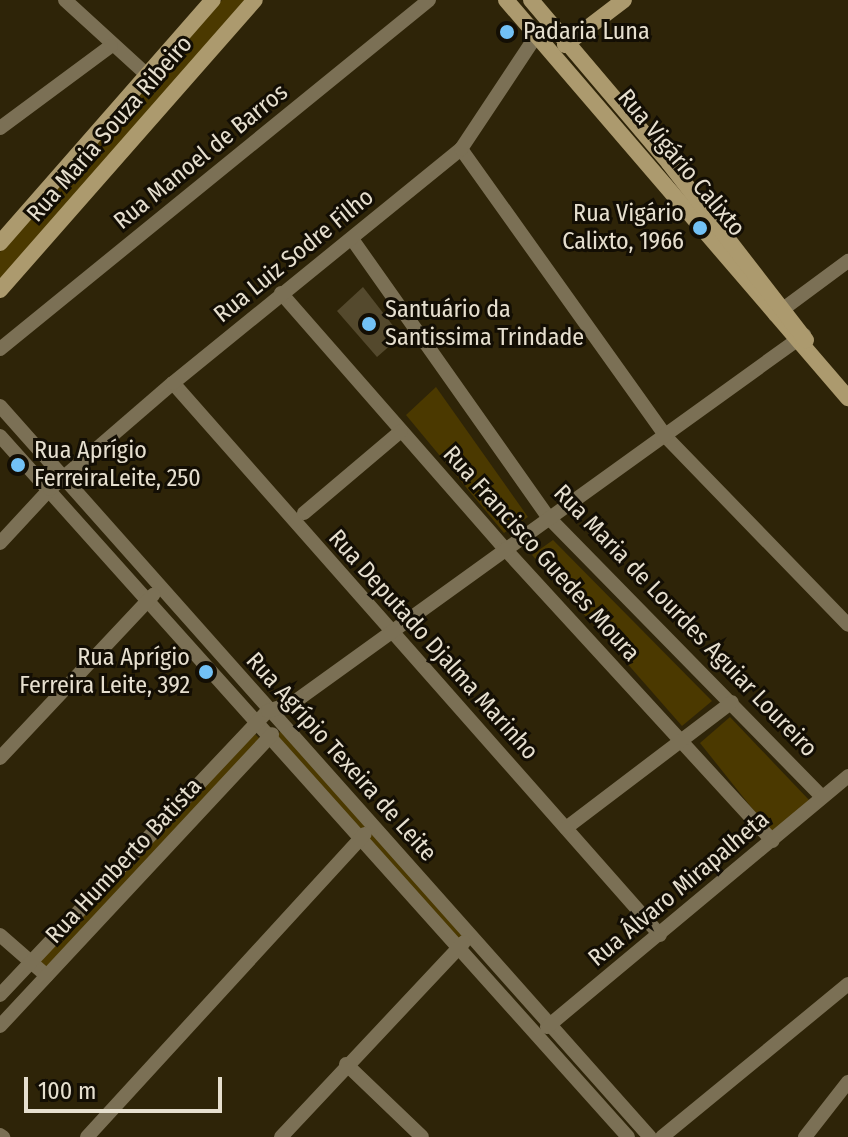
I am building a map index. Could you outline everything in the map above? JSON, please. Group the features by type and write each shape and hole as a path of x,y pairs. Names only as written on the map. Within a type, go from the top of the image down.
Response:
{"main road":[{"name":"Rua Maria Souza Ribeiro","path":"0,243 213,0"},
{"name":"Rua Maria Souza Ribeiro","path":"0,290 255,0"},
{"name":"Rua Vigário Calixto","path":"506,0 780,311"},
{"name":"Rua Vigário Calixto","path":"531,0 848,398"},
{"path":"565,45 624,0"}],"street":[{"path":"65,0 111,46 147,75"},
{"name":"Rua Manoel de Barros","path":"0,349 429,0"},
{"name":"Rua Luiz Sodre Filho","path":"0,543 50,489 173,383 461,149 538,33"},
{"path":"0,128 111,46"},
{"path":"461,149 667,438 848,625"},
{"name":"Rua Maria de Lourdes Aguiar Loureiro","path":"352,239 549,518 822,797"},
{"path":"780,311 848,261"},
{"name":"Rua Francisco Guedes Moura","path":"281,293 505,549 773,841"},
{"path":"268,711 293,703 505,549 667,438 801,338"},
{"name":"Rua Deputado Djalma Marinho","path":"173,383 660,935"},
{"name":"Rua Agrípio Texeira de Leite","path":"0,406 280,726 474,933 650,1137"},
{"path":"304,513 401,431"},
{"name":"Rua Agrípio Texeira de Leite","path":"0,436 50,489 267,739 459,946 628,1137"},
{"path":"0,758 161,588"},
{"path":"566,828 732,702"},
{"name":"Rua Humberto Batista","path":"0,1026 280,726 293,703"},
{"name":"Rua Humberto Batista","path":"0,995 268,711"},
{"name":"Rua Álvaro Mirapalheta","path":"538,1035 848,776"},
{"path":"87,1137 373,826"},
{"path":"281,1137 346,1064 474,933"},
{"path":"0,935 47,976"},
{"path":"662,1137 848,984"},
{"path":"346,1064 422,1137"},
{"path":"805,1137 848,1082"}],"shaded area":[{"path":"222,0 248,0 0,283 0,252"},
{"path":"436,387 528,517 504,533 406,415"},
{"path":"553,540 712,701 682,726 532,555"},
{"path":"730,717 810,801 771,832 700,743"},
{"path":"252,731 261,740 47,971 36,962"},
{"path":"281,731 367,825 360,835 272,739"},
{"path":"372,831 470,933 460,942 365,839"}],"building":[{"name":"Santuário da Santissima Trindade","path":"363,287 401,336 377,357 337,311"}],"place":[{"name":"Padaria Luna","path":"507,32"},
{"name":"Rua Vigário Calixto, 1966","path":"700,228"},
{"name":"Santuário da Santissima Trindade","path":"369,324"},
{"name":"Rua Aprígio FerreiraLeite, 250","path":"18,465"},
{"name":"Rua Aprígio Ferreira Leite, 392","path":"206,672"}]}
